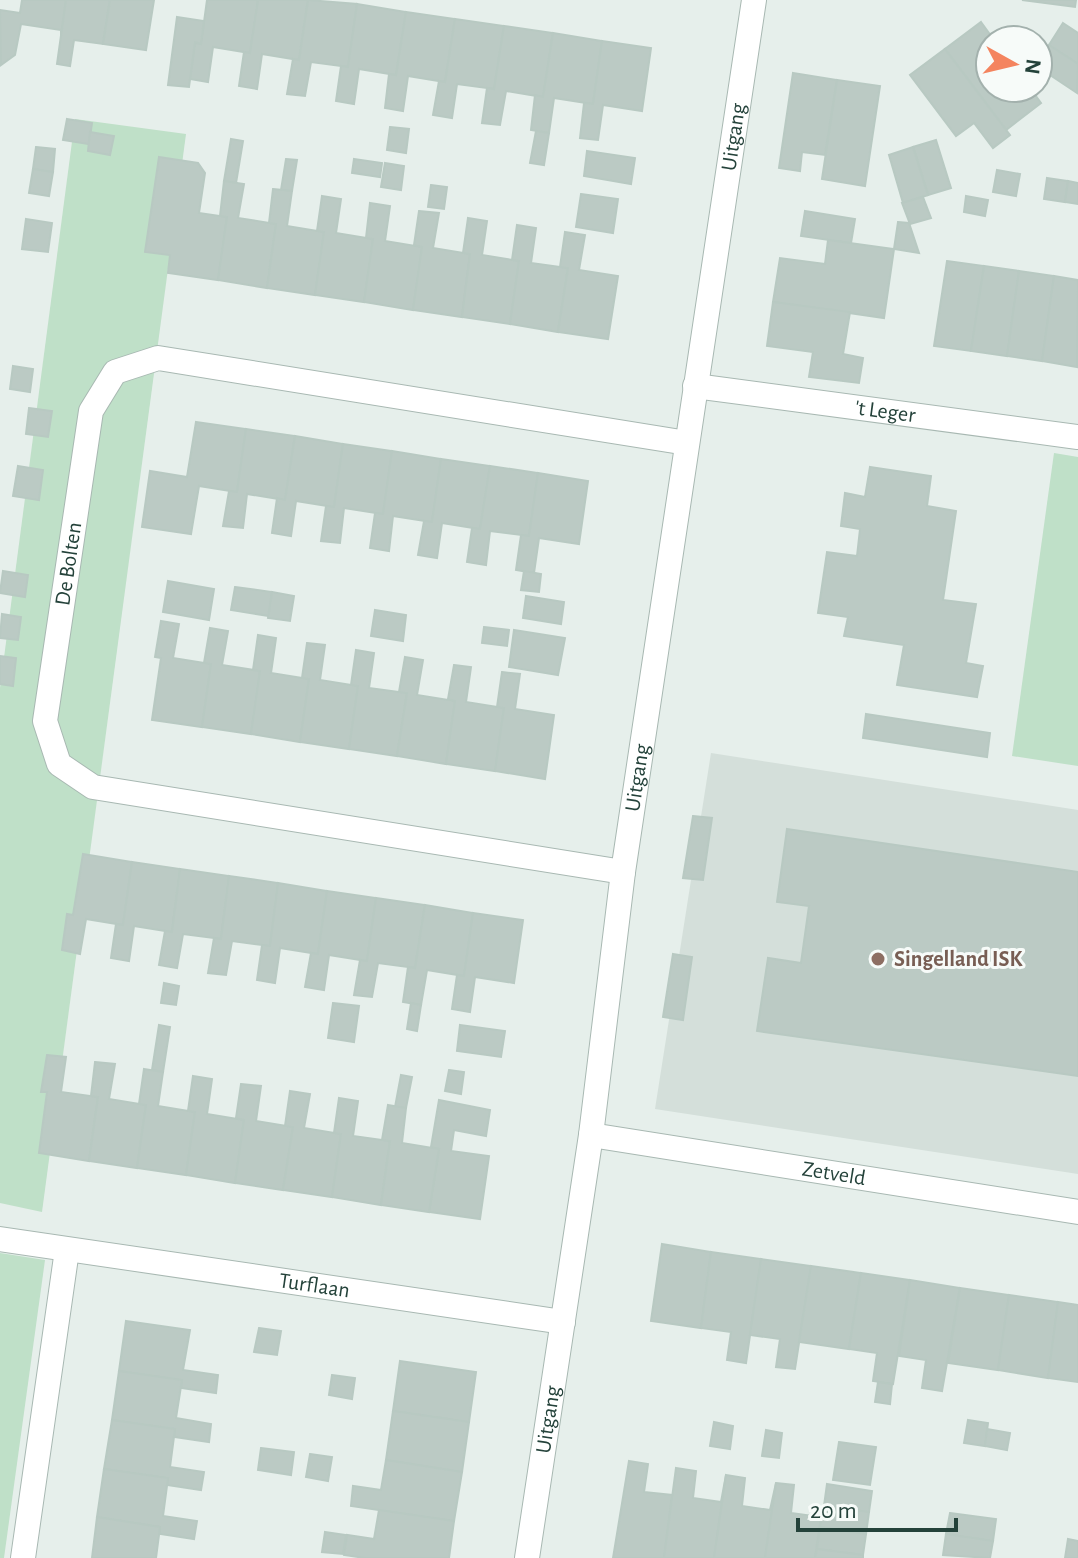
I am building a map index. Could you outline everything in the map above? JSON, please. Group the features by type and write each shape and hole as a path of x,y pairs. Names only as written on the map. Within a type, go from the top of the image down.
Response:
{"street":[{"name":"Uitgang","path":"527,1558 591,1135 623,872 754,0"},
{"name":"De Bolten","path":"623,872 93,787 59,764 45,721 91,411 115,372 158,358 687,443"},
{"name":"'t Leger","path":"695,386 1078,437"},
{"name":"Zetveld","path":"591,1135 1078,1212"},
{"name":"Turflaan","path":"0,1239 563,1322"},
{"path":"23,1558 67,1250"}],"shaded area":[{"name":"Singelland ISK","path":"711,753 1078,810 1078,1174 655,1109"}],"green space":[{"path":"75,119 186,134 42,1212 0,1203 0,688"},
{"path":"1054,453 1078,457 1078,766 1012,756"},
{"path":"0,1253 45,1260 4,1558 0,1558"}],"building":[{"path":"22,0 66,0 61,38 61,30 21,24 15,55 1,65 0,10 20,13"},
{"path":"66,0 110,0 103,44 74,40 70,66 57,64"},
{"path":"110,0 154,0 146,50 103,44"},
{"path":"207,0 258,0 250,53 213,47 208,82 190,79 195,43 201,44"},
{"path":"258,0 308,0 299,60 262,54 257,89 239,86 244,52 250,53"},
{"path":"308,0 357,4 348,67 311,62 305,96 287,94 293,59 299,60"},
{"path":"1022,0 1076,0 1075,7"},
{"path":"357,4 406,12 396,75 359,69 354,104 336,101 341,66 348,67"},
{"path":"406,12 455,19 445,82 408,76 403,111 385,108 389,74 396,75"},
{"path":"177,17 204,21 201,44 195,42 189,87 168,85"},
{"path":"455,19 504,26 494,89 457,84 452,118 433,115 439,81 445,82"},
{"path":"1063,23 1078,33 1078,64 1054,48 1054,37"},
{"path":"504,26 553,33 543,97 506,91 500,125 482,123 487,88 494,89"},
{"path":"974,27 974,88 945,49"},
{"path":"553,33 602,41 593,104 554,98 549,133 531,130 535,95 543,97"},
{"path":"602,41 651,48 642,111 603,105 598,140 580,138 584,103 593,104"},
{"path":"1054,48 1078,64 1077,93 1054,78"},
{"path":"945,49 974,87 974,104 987,104 1010,135 993,148 974,123 956,136 910,75"},
{"path":"793,73 837,80 825,155 802,152 800,171 779,168"},
{"path":"837,80 880,86 865,186 822,179"},
{"path":"986,104 1040,104 1006,130"},
{"path":"67,119 92,123 89,144 63,140"},
{"path":"390,127 409,129 406,153 387,150"},
{"path":"536,131 549,133 544,165 530,163"},
{"path":"90,132 114,136 110,155 88,151"},
{"path":"231,139 243,141 236,183 224,181"},
{"path":"936,140 951,188 928,195 913,147"},
{"path":"36,147 55,149 53,172 33,169"},
{"path":"913,147 928,195 903,203 889,155"},
{"path":"587,151 635,158 631,184 584,176"},
{"path":"159,157 198,163 205,173 199,213 227,217 218,280 168,273 170,255 145,252"},
{"path":"286,159 297,160 292,191 281,190"},
{"path":"354,159 382,163 380,177 352,173"},
{"path":"385,163 404,166 401,190 381,187"},
{"path":"33,169 53,172 49,196 29,193"},
{"path":"997,170 1020,174 1016,196 993,192"},
{"path":"1047,178 1068,181 1065,202 1044,199"},
{"path":"224,181 244,184 238,218 276,224 267,288 218,280 227,217 220,216"},
{"path":"1068,181 1078,183 1078,204 1065,202"},
{"path":"431,185 447,187 444,209 428,207"},
{"path":"273,189 292,191 287,226 324,232 315,295 267,288 276,224 269,223"},
{"path":"581,194 618,199 613,233 576,227"},
{"path":"322,196 341,199 336,233 373,239 364,302 315,295 324,232 317,231"},
{"path":"966,196 988,200 985,216 964,212"},
{"path":"923,197 931,218 910,224 902,203"},
{"path":"370,203 390,206 385,241 422,247 413,310 364,302 373,239 366,238"},
{"path":"419,211 439,213 433,248 470,254 462,317 413,310 422,247 414,245"},
{"path":"805,211 855,219 851,243 801,236"},
{"path":"468,218 487,221 482,255 519,261 510,324 462,317 470,254 463,253"},
{"path":"26,219 52,223 48,252 22,249"},
{"path":"898,222 909,223 919,253 894,249"},
{"path":"517,225 536,228 531,263 568,268 558,332 510,324 519,261 512,260"},
{"path":"565,232 585,235 579,270 618,276 608,339 558,332 568,268 560,267"},
{"path":"828,240 894,249 884,318 773,302 780,258 825,264"},
{"path":"947,261 984,266 971,351 934,346"},
{"path":"984,266 1019,271 1007,356 971,351"},
{"path":"1019,271 1054,276 1042,361 1007,356"},
{"path":"1054,276 1078,280 1077,367 1042,361"},
{"path":"773,302 850,312 843,354 863,358 859,383 809,377 813,352 767,346"},
{"path":"13,366 33,369 30,392 10,389"},
{"path":"29,408 52,411 48,437 26,434"},
{"path":"196,422 246,429 237,492 199,486 191,534 142,527 150,471 187,477"},
{"path":"246,429 295,436 285,500 247,494 243,528 223,526 229,491 237,492"},
{"path":"295,436 343,444 334,507 296,501 291,536 272,533 277,498 285,500"},
{"path":"343,444 392,451 383,514 344,508 340,543 321,541 326,506 334,507"},
{"path":"392,451 441,459 432,522 393,516 389,551 370,548 375,513 383,514"},
{"path":"441,459 490,466 480,529 442,523 437,558 418,555 424,521 432,522"},
{"path":"18,466 43,470 39,500 13,496"},
{"path":"490,466 538,473 529,536 490,531 486,565 467,562 472,528 480,529"},
{"path":"870,467 931,476 927,506 956,511 943,600 976,604 966,663 983,666 977,697 897,685 904,645 844,636 848,617 818,613 827,552 857,556 860,529 841,526 845,493 865,497"},
{"path":"538,473 588,481 579,544 539,538 534,573 516,570 521,535 529,536"},
{"path":"3,571 28,575 25,597 0,593"},
{"path":"524,571 541,574 539,592 521,590"},
{"path":"168,581 214,589 209,620 163,612"},
{"path":"235,587 272,592 269,616 231,610"},
{"path":"272,592 294,596 290,621 268,618"},
{"path":"526,596 564,602 561,624 523,618"},
{"path":"375,610 406,615 403,641 371,636"},
{"path":"2,614 21,617 18,640 0,638"},
{"path":"161,621 179,624 173,658 211,664 202,727 152,720 161,658 155,657"},
{"path":"484,627 509,630 507,646 482,643"},
{"path":"210,628 228,631 222,665 260,671 251,734 202,727 211,664 204,663"},
{"path":"514,630 565,638 558,675 509,667"},
{"path":"258,635 276,638 271,673 309,679 300,742 251,734 260,671 253,670"},
{"path":"307,643 325,645 320,680 358,686 349,749 300,742 309,679 302,678"},
{"path":"356,650 374,653 369,688 407,693 397,756 349,749 358,686 351,685"},
{"path":"0,656 16,658 13,686 0,684"},
{"path":"405,657 423,660 417,695 455,701 446,764 397,756 407,693 399,692"},
{"path":"454,665 471,667 466,702 504,708 495,771 446,764 455,701 448,699"},
{"path":"502,672 520,674 515,709 554,715 545,779 495,771 504,708 497,707"},
{"path":"866,714 990,733 987,757 863,738"},
{"path":"693,816 712,818 703,880 683,878"},
{"path":"787,829 1078,872 1078,1076 757,1031 768,958 801,963 809,906 777,902"},
{"path":"83,854 132,862 123,925 86,919 80,954 62,950 67,914 73,915"},
{"path":"132,862 180,869 172,932 134,926 129,961 111,958 116,924 123,925"},
{"path":"180,869 229,876 221,939 183,934 177,968 159,965 165,931 172,932"},
{"path":"229,876 278,883 270,946 232,941 226,975 208,973 214,938 221,939"},
{"path":"278,883 327,891 318,954 280,948 275,983 257,980 262,945 270,946"},
{"path":"327,891 376,898 367,961 329,955 324,990 305,987 311,953 318,954"},
{"path":"376,898 425,905 415,968 378,963 372,997 354,995 360,960 367,961"},
{"path":"425,905 473,913 464,976 427,970 421,1005 403,1002 408,967 415,968"},
{"path":"473,913 523,920 514,983 475,977 470,1012 452,1009 457,975 464,976"},
{"path":"673,954 692,957 683,1020 663,1017"},
{"path":"164,983 179,986 176,1005 161,1003"},
{"path":"333,1003 359,1006 354,1042 328,1038"},
{"path":"411,1003 421,1005 417,1031 407,1029"},
{"path":"159,1025 170,1027 163,1072 152,1070"},
{"path":"460,1025 505,1031 501,1057 457,1051"},
{"path":"47,1055 66,1057 61,1092 98,1097 89,1161 39,1153 47,1092 41,1092"},
{"path":"95,1062 115,1064 109,1099 146,1105 137,1168 89,1161 98,1097 91,1096"},
{"path":"144,1069 163,1072 158,1106 195,1112 186,1175 137,1168 146,1105 139,1104"},
{"path":"449,1070 464,1072 461,1094 445,1091"},
{"path":"401,1075 412,1077 406,1108 395,1107"},
{"path":"193,1076 212,1079 207,1114 244,1120 235,1183 186,1175 195,1112 188,1111"},
{"path":"241,1084 261,1086 256,1121 293,1127 283,1190 235,1183 244,1120 236,1118"},
{"path":"290,1091 310,1094 304,1128 341,1134 332,1197 283,1190 293,1127 285,1126"},
{"path":"339,1098 358,1101 353,1136 390,1141 381,1205 332,1197 341,1134 334,1133"},
{"path":"439,1100 490,1110 486,1136 454,1130 451,1151 489,1156 480,1219 429,1212 439,1149 431,1147"},
{"path":"388,1105 406,1108 402,1143 439,1149 429,1212 381,1205 390,1141 382,1140"},
{"path":"662,1244 711,1252 701,1328 651,1321"},
{"path":"711,1252 761,1259 746,1363 727,1360 731,1332 701,1328"},
{"path":"761,1259 811,1266 795,1369 776,1367 780,1339 750,1335"},
{"path":"811,1266 861,1273 849,1349 799,1342"},
{"path":"861,1273 910,1280 893,1384 873,1381 877,1353 849,1349"},
{"path":"910,1280 960,1288 942,1391 922,1388 926,1360 899,1356"},
{"path":"960,1288 1009,1295 998,1370 948,1363"},
{"path":"1009,1295 1058,1302 1048,1378 998,1370"},
{"path":"1058,1302 1078,1305 1078,1382 1048,1378"},
{"path":"126,1321 190,1330 183,1370 218,1375 216,1393 181,1388 182,1380 119,1371"},
{"path":"259,1328 281,1331 277,1355 254,1352"},
{"path":"400,1361 476,1372 469,1422 393,1411"},
{"path":"119,1371 182,1380 176,1418 211,1424 209,1442 174,1437 175,1429 112,1420"},
{"path":"332,1375 355,1378 352,1399 329,1395"},
{"path":"878,1382 892,1384 890,1404 875,1402"},
{"path":"393,1411 469,1422 462,1472 386,1460"},
{"path":"112,1420 175,1429 170,1467 204,1472 201,1490 167,1485 168,1478 104,1469"},
{"path":"968,1420 988,1423 985,1446 964,1443"},
{"path":"714,1422 733,1426 730,1449 710,1446"},
{"path":"987,1429 1010,1433 1007,1450 985,1446"},
{"path":"766,1430 782,1433 779,1458 762,1456"},
{"path":"839,1442 876,1447 870,1485 833,1480"},
{"path":"261,1448 294,1452 291,1475 258,1470"},
{"path":"310,1454 332,1457 328,1481 306,1477"},
{"path":"386,1460 462,1472 454,1521 351,1506 353,1486 381,1490"},
{"path":"629,1461 648,1464 644,1492 672,1495 664,1558 613,1558"},
{"path":"676,1468 696,1471 693,1498 721,1502 726,1475 714,1558 664,1558"},
{"path":"104,1469 168,1478 163,1516 197,1521 194,1539 160,1534 160,1527 97,1517"},
{"path":"726,1475 745,1478 742,1506 770,1510 776,1483 765,1558 714,1558"},
{"path":"776,1483 794,1485 791,1513 821,1517 815,1558 765,1558"},
{"path":"827,1484 872,1491 869,1512 824,1506"},
{"path":"824,1506 869,1512 866,1534 820,1527"},
{"path":"379,1510 454,1521 449,1558 344,1555 347,1535 374,1539"},
{"path":"950,1513 996,1519 993,1541 946,1534"},
{"path":"97,1517 160,1527 156,1558 92,1558"},
{"path":"820,1527 866,1534 863,1555 817,1549"},
{"path":"325,1532 346,1535 343,1554 322,1552"},
{"path":"946,1534 993,1541 990,1558 943,1555"},
{"path":"1068,1539 1078,1541 1078,1558 1065,1558"},
{"path":"817,1549 863,1555 863,1558 815,1558"}],"place":[{"name":"Singelland ISK","path":"878,959"}]}
